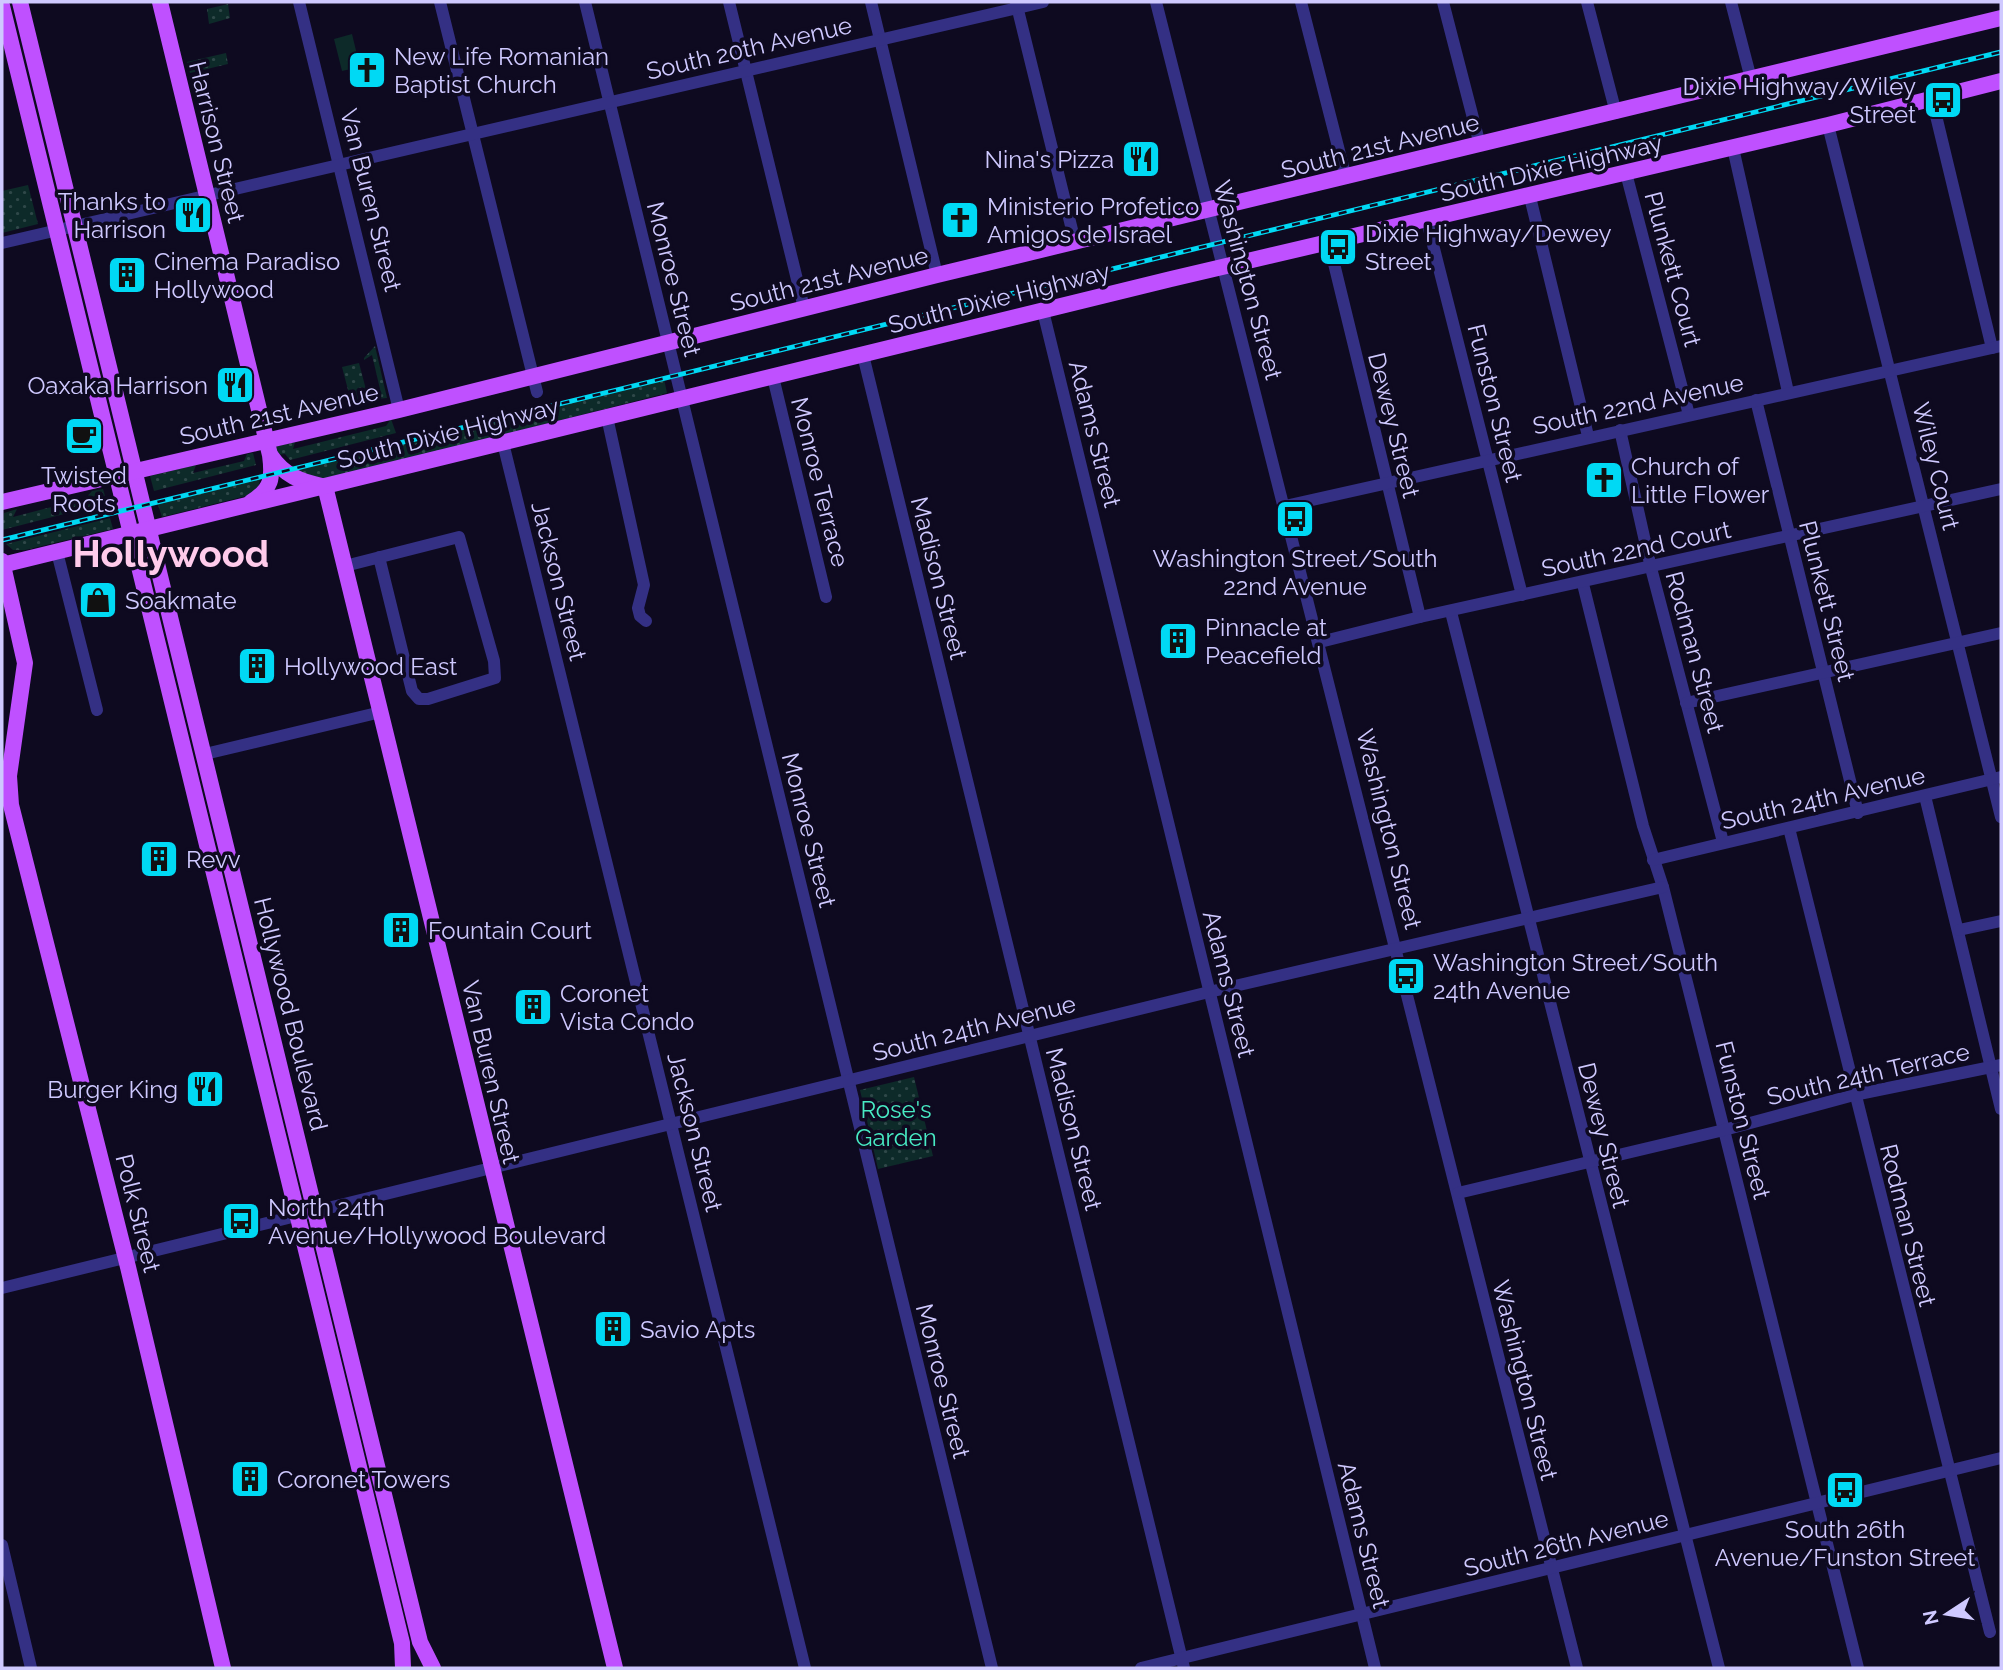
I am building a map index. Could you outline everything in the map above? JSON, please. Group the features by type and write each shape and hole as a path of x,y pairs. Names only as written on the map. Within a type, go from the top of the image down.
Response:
{"main road":[{"name":"Hollywood Boulevard","path":"20,2 73,226 136,470 156,631 402,1643 403,1668"},
{"name":"Harrison Street","path":"160,2 268,448 271,483 265,493 243,507"},
{"name":"Hollywood Boulevard","path":"2,6 116,474 142,531 172,623 420,1642 433,1668"},
{"name":"South 21st Avenue","path":"2,502 116,474 268,448 399,410 535,384 668,344 804,308 2001,18"},
{"name":"South Dixie Highway","path":"2,564 1224,267 1829,125 2001,81"},
{"path":"268,448 278,467 295,478 325,486"},
{"name":"Van Buren Street","path":"325,486 615,1668"},
{"path":"2,564 24,663 9,776 11,805"},
{"path":"156,631 172,623"},
{"name":"Polk Street","path":"11,805 126,1258 223,1668"},
{"path":"260,1060 271,1063 279,1090 287,1097"}],"street":[{"name":"Van Buren Street","path":"299,2 399,410"},
{"path":"440,2 535,384"},
{"name":"Monroe Street","path":"585,2 992,1668"},
{"path":"729,2 804,308"},
{"path":"872,2 937,275"},
{"name":"South 20th Avenue","path":"2,243 746,71 1017,5 1043,2"},
{"name":"Washington Street","path":"1156,2 1320,642 1577,1668"},
{"path":"1301,2 1346,178"},
{"path":"1443,2 1480,145"},
{"path":"1587,2 1616,113"},
{"path":"1731,2 1751,79"},
{"path":"1017,5 1075,242"},
{"path":"1932,99 1997,347"},
{"name":"Wiley Court","path":"1829,125 1958,643 1996,778 2001,817"},
{"path":"1733,148 1788,392"},
{"name":"Plunkett Court","path":"1626,173 1689,415"},
{"path":"1530,197 1588,436"},
{"name":"Funston Street","path":"1427,221 1522,595"},
{"name":"Dewey Street","path":"1329,243 1420,617"},
{"name":"Adams Street","path":"1043,311 1374,1668"},
{"name":"South 22nd Avenue","path":"1285,506 1488,458 1997,347"},
{"name":"Madison Street","path":"863,355 1182,1663"},
{"name":"Monroe Terrace","path":"773,377 826,597"},
{"name":"Plunkett Street","path":"1756,400 1858,813"},
{"path":"607,417 644,585 638,608 640,616 646,621"},
{"name":"Rodman Street","path":"1620,430 1651,568 1723,842"},
{"name":"Jackson Street","path":"503,443 805,1668"},
{"name":"South 22nd Court","path":"1320,642 1420,617 1789,538 2001,489"},
{"path":"345,566 379,557 459,537 494,662 495,678 428,699 419,699 412,691 379,557"},
{"path":"57,552 97,710"},
{"name":"Funston Street","path":"1583,583 1724,1129 1858,1668"},
{"name":"Dewey Street","path":"1451,612 1718,1668"},
{"path":"1686,703 2001,633"},
{"path":"205,754 382,712"},
{"name":"Polk Street","path":"2,770 11,805"},
{"name":"South 24th Avenue","path":"1653,860 1996,778"},
{"path":"1925,796 1996,1066 2001,1110"},
{"name":"Rodman Street","path":"1789,828 1853,1094 1990,1632"},
{"name":"South 24th Avenue","path":"2,1288 1209,992 1662,887"},
{"path":"1959,930 2001,921"},
{"name":"South 24th Terrace","path":"1458,1193 1724,1129 1853,1094 1996,1066"},
{"name":"South 26th Avenue","path":"1140,1668 1182,1663 1362,1615 2001,1458"},
{"path":"2,1545 32,1668"}],"green space":[{"path":"228,4 230,18 209,24 207,9"},
{"path":"352,34 360,67 342,71 334,39"},
{"path":"226,53 228,64 190,73 187,62"},
{"path":"28,185 38,224 2,233 2,191"},
{"path":"375,346 387,398 376,399 375,391 380,389 372,355 364,360"},
{"path":"359,363 369,401 352,405 342,367"},
{"path":"664,379 667,393 318,482 291,470"},
{"path":"391,419 396,433 290,460 285,454 276,455 274,447 295,442 293,449 386,426"},
{"path":"253,453 256,465 154,491 150,476 196,465 193,473 244,461 247,454"},
{"path":"260,477 258,493 162,517 157,502"},
{"path":"103,489 107,503 2,530 4,513 17,509 13,517 86,498 92,491"},
{"path":"110,518 113,529 25,550 13,550 6,544"},
{"name":"Rose's Garden","path":"914,1077 933,1156 878,1169 860,1090"}],"railway":[{"path":"2,540 2001,52"}],"place":[{"name":"New Life Romanian Baptist Church","path":"367,70"},
{"name":"Dixie Highway/Wiley Street","path":"1943,100"},
{"name":"Nina's Pizza","path":"1141,159"},
{"name":"Thanks to Harrison","path":"193,215"},
{"name":"Ministerio Profetico Amigos de Israel","path":"960,220"},
{"name":"Dixie Highway/Dewey Street","path":"1338,247"},
{"name":"Cinema Paradiso Hollywood","path":"127,275"},
{"name":"Oaxaka Harrison","path":"235,385"},
{"name":"Twisted Roots","path":"84,436"},
{"name":"Church of Little Flower","path":"1604,480"},
{"name":"Washington Street/South 22nd Avenue","path":"1295,519"},
{"name":"Soakmate","path":"98,600"},
{"name":"Pinnacle at Peacefield","path":"1178,641"},
{"name":"Hollywood East","path":"257,666"},
{"name":"Revv","path":"159,859"},
{"name":"Fountain Court","path":"401,930"},
{"name":"Washington Street/South 24th Avenue","path":"1406,976"},
{"name":"Coronet Vista Condo","path":"533,1007"},
{"name":"Burger King","path":"205,1089"},
{"name":"North 24th Avenue/Hollywood Boulevard","path":"241,1221"},
{"name":"Savio Apts","path":"613,1329"},
{"name":"Coronet Towers","path":"250,1479"},
{"name":"South 26th Avenue/Funston Street","path":"1845,1490"}],"district":[{"name":"Hollywood","path":"171,553"}]}
